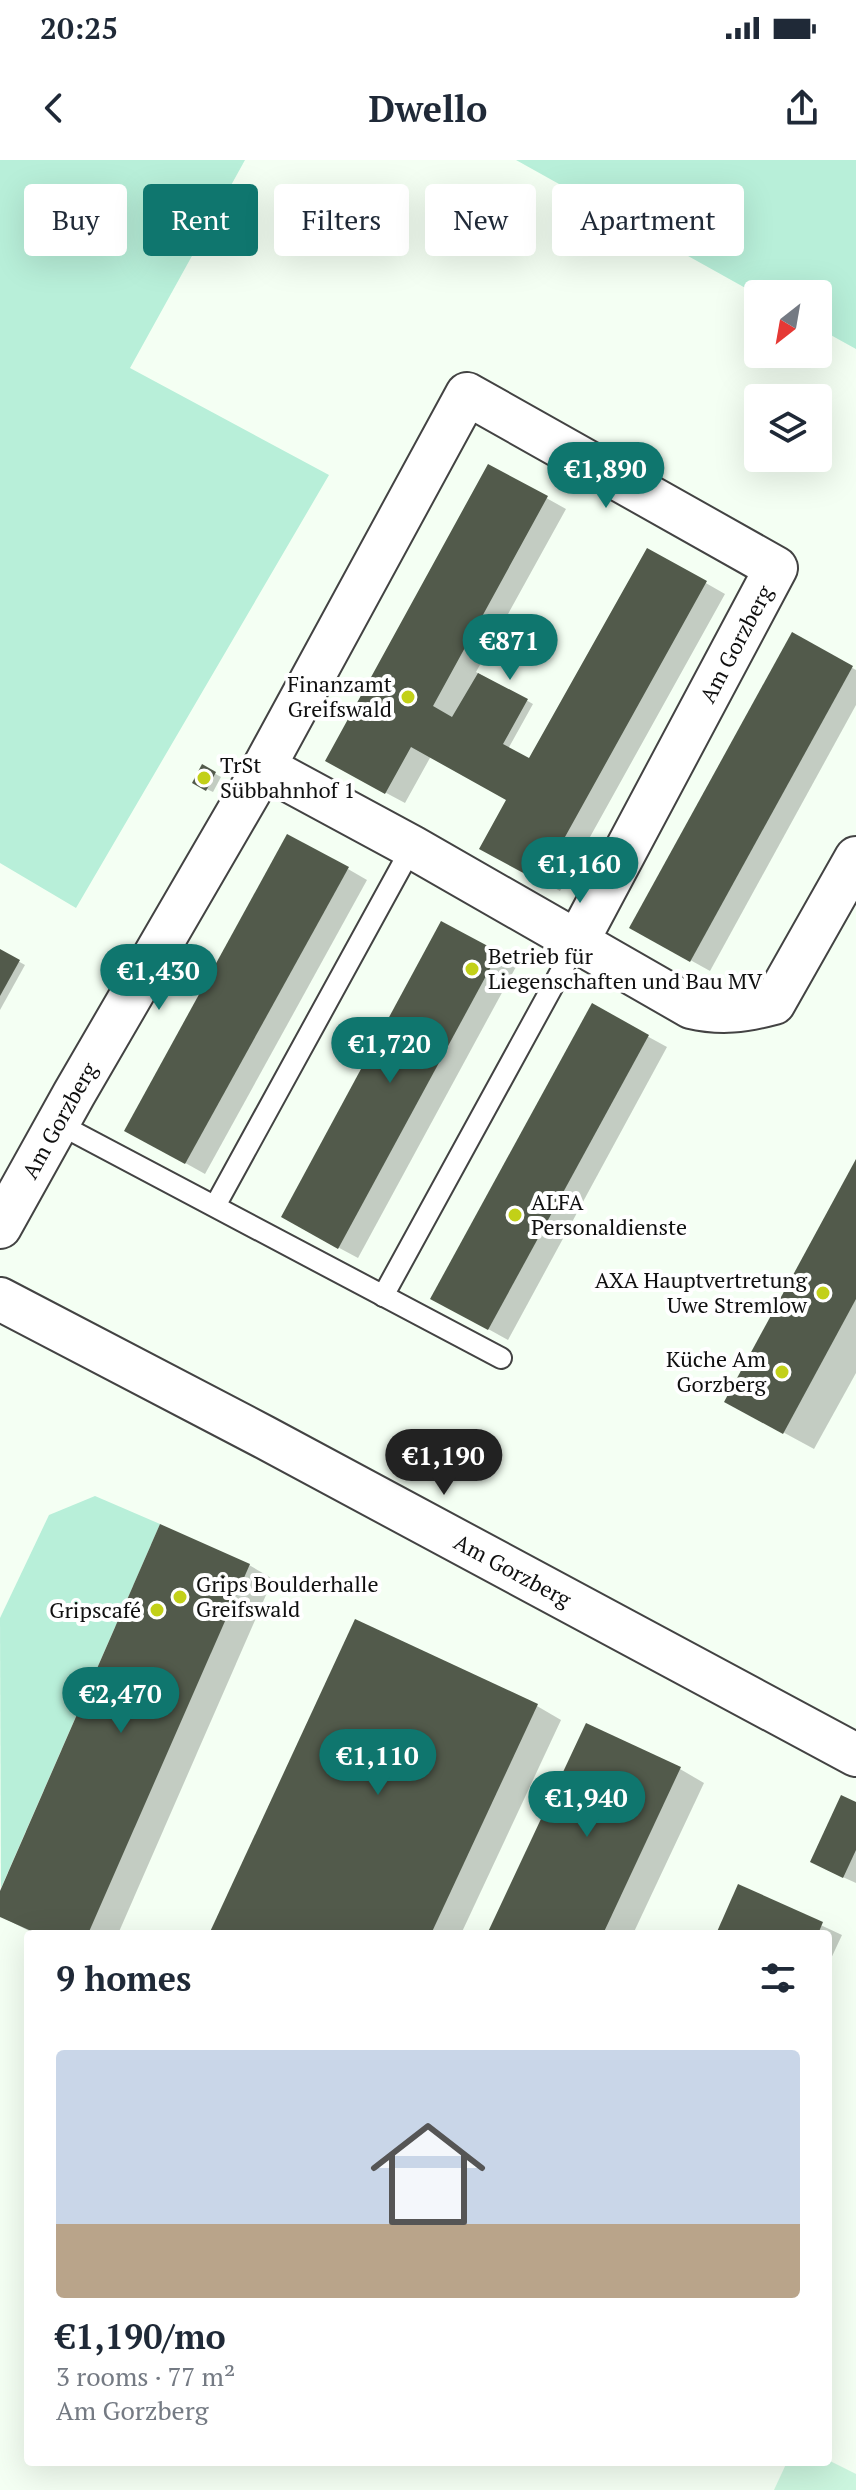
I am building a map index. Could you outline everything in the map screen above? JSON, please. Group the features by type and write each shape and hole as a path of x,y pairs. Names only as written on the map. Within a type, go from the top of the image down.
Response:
{"street":[{"name":"Am Gorzberg","path":"0,1227 264,767 467,394 776,568 577,942"},
{"path":"264,767 412,847 691,1007 711,1012 738,1012 774,1003 856,858"},
{"name":"Am Gorzberg","path":"0,1299 856,1755"}],"lane":[{"path":"215,1206 412,847"},
{"path":"383,1296 577,942"},
{"path":"57,1123 501,1358"}],"green space":[{"path":"0,160 245,160 232,184 143,184 143,256 192,256 130,368 329,475 76,908 0,863"},
{"path":"516,160 856,160 856,349 832,336 832,280 744,280 744,287 688,256 744,256 744,184 559,184"},
{"path":"95,1496 160,1524 1,1888 0,1618 49,1515"},
{"path":"832,2462 856,2474 856,2490 774,2490 785,2466 832,2466"}],"building":[{"path":"488,464 548,496 433,706 452,717 478,673 528,699 503,744 529,758 647,548 707,581 540,882 479,849 506,800 411,747 385,794 325,761"},
{"path":"792,632 853,666 690,962 629,928"},
{"name":"TrSt Sübbahnhof 1","path":"202,764 216,772 206,791 192,783"},
{"path":"287,834 349,867 185,1164 124,1131"},
{"path":"441,921 499,952 338,1249 281,1217"},
{"path":"0,949 20,960 0,996"},
{"path":"592,1003 649,1035 488,1330 430,1299"},
{"path":"856,1159 856,1299 783,1434 724,1402"},
{"path":"160,1524 250,1564 90,1930 29,1930 0,1917 0,1891"},
{"path":"355,1619 538,1704 433,1930 211,1930"},
{"path":"586,1723 681,1767 605,1930 489,1930"},
{"path":"841,1795 856,1802 856,1850 843,1878 810,1862"},
{"path":"738,1884 823,1922 820,1930 718,1930"}],"place":[{"name":"Finanzamt Greifswald","path":"408,697"},
{"name":"TrSt Sübbahnhof 1","path":"204,778"},
{"name":"Betrieb für Liegenschaften und Bau MV","path":"472,969"},
{"name":"ALFA Personaldienste","path":"515,1215"},
{"name":"AXA Hauptvertretung Uwe Stremlow","path":"823,1293"},
{"name":"Küche Am Gorzberg","path":"782,1372"},
{"name":"Grips Boulderhalle Greifswald","path":"180,1597"},
{"name":"Gripscafé","path":"157,1610"}]}
